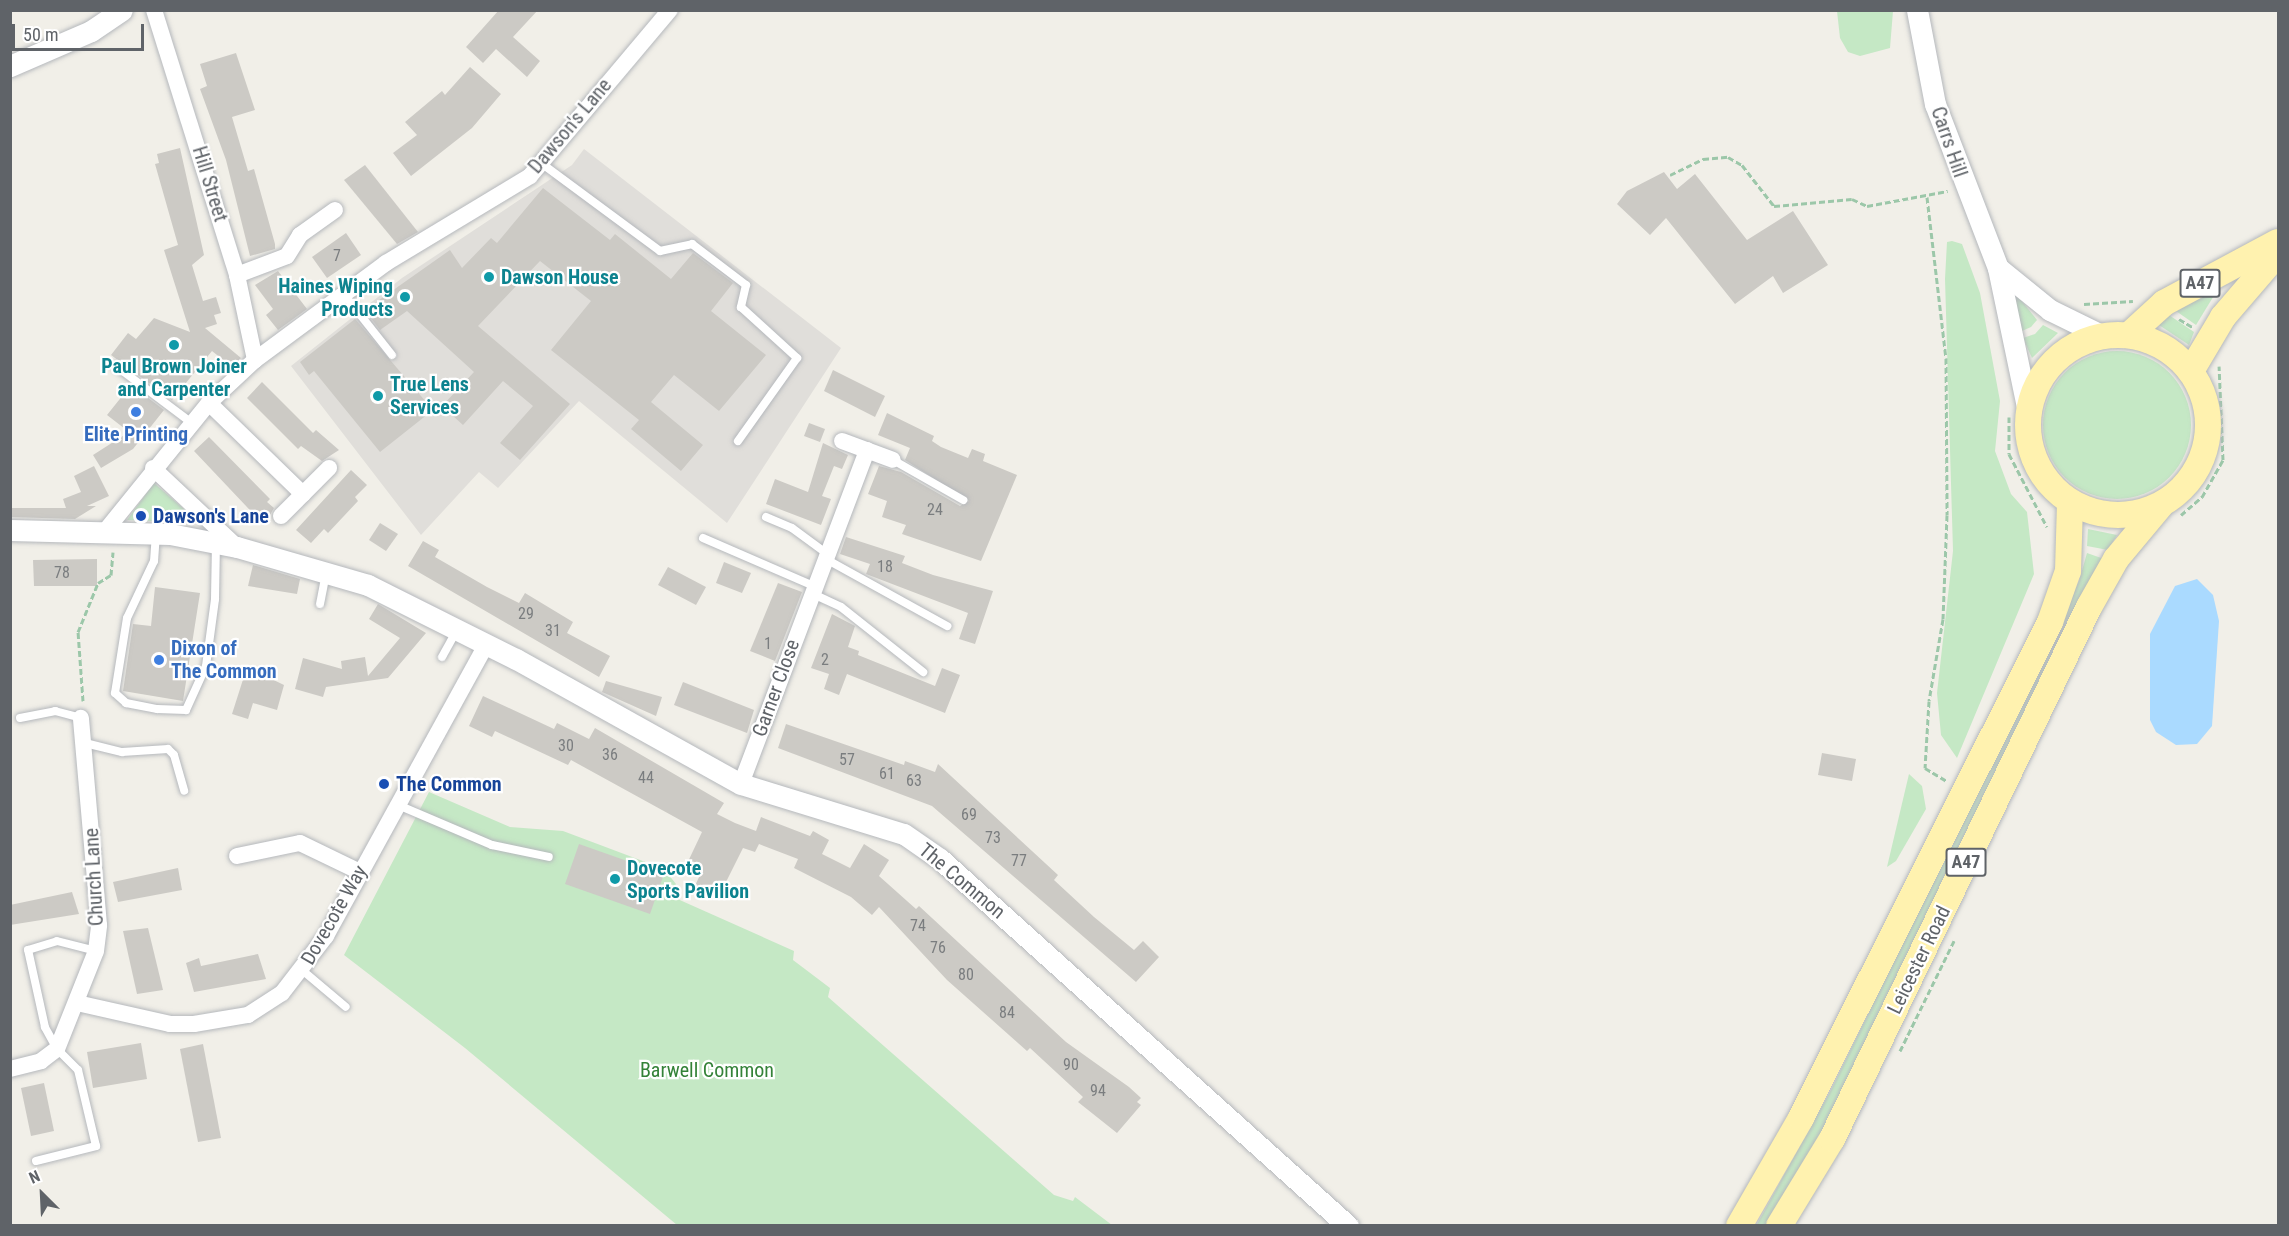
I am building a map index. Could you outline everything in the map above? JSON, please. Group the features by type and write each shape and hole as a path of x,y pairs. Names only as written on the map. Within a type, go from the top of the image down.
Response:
{"main road":[{"name":"A47","path":"2129,335 2164,303 2278,242"},
{"name":"A47","path":"2191,371 2211,335 2278,253"},
{"path":"2129,335 2160,345 2191,371 2205,399 2206,440 2202,460 2185,486 2161,505 2131,515 2099,514 2070,502 2050,486 2035,464 2018,411 2053,362 2076,344 2103,336 2129,335"},
{"name":"Leicester Road","path":"1739,1226 1801,1118 2050,622 2068,572 2070,502"},
{"name":"Leicester Road","path":"1779,1226 1832,1139 2089,606 2116,559 2161,505"}],"street":[{"path":"10,66 91,31 122,10"},
{"name":"Hill Street","path":"154,10 237,275 255,360"},
{"name":"Dawson's Lane","path":"106,530 153,468 209,403 255,360 343,292 530,176 670,10"},
{"name":"Carrs Hill","path":"1917,10 1954,189 1998,268 2018,411"},
{"path":"237,275 287,256 300,235 335,210"},
{"name":"Carrs Hill","path":"1998,268 2050,309 2103,336"},
{"path":"209,403 303,494"},
{"path":"842,441 892,460"},
{"name":"Garner Close","path":"741,784 812,589 867,450"},
{"path":"153,468 237,547"},
{"path":"281,516 329,468"},
{"name":"The Common","path":"10,530 156,532 237,547 368,585 458,630 741,784 886,828 917,842 1348,1226"},
{"name":"Dovecote Way","path":"77,1003 170,1024 232,1020 264,1007 302,970 398,805 486,645"},
{"name":"Church Lane","path":"57,1049 96,951 99,925 85,743 81,718"},
{"path":"237,856 300,843 360,872"},
{"path":"10,1069 41,1061 57,1049"}],"lane":[{"path":"541,163 660,251 692,244 746,285 741,307 797,358 738,441"},
{"path":"343,292 392,355"},
{"path":"116,366 192,423"},
{"path":"892,460 963,500"},
{"path":"766,517 792,528 825,556 947,626"},
{"path":"156,532 154,561 127,618 118,654 115,693 126,703 157,709 186,711 207,666 215,598 216,543"},
{"path":"703,538 812,589 841,607 923,672"},
{"path":"320,603 326,573"},
{"path":"442,657 458,630"},
{"path":"20,718 55,711 81,718"},
{"path":"85,743 122,752 168,749 174,755 184,791"},
{"path":"398,805 492,845 549,857"},
{"path":"36,1161 96,1146 82,1079 57,1049 42,1017 28,950 57,941 96,951"},
{"path":"302,970 346,1007"}],"path":[{"path":"1670,175 1703,159 1728,157 1742,165 1774,206 1852,199 1867,206 1927,197 1954,189"},
{"path":"1927,197 1946,358 1947,515 1943,619 1929,701 1925,768 1953,785"},
{"path":"2074,303 2120,305 2156,292 2183,323 2211,335"},
{"path":"2018,411 2009,454 2048,534"},
{"path":"81,718 78,632 98,583 111,575 113,548 106,530"}],"shaded area":[{"path":"584,149 841,348 727,523 579,401 498,488 479,472 421,535 291,366 402,278 572,165"}],"green space":[{"path":"1837,11 1893,11 1890,48 1860,56 1848,52 1840,38"},
{"path":"1947,242 1962,244 1980,293 2000,401 1995,451 2011,494 2027,512 2034,574 1957,758 1941,735 1937,693 1953,551 1945,279"},
{"path":"2215,288 2218,289 2196,325 2176,311"},
{"path":"2013,290 2037,320 2031,327 2022,331"},
{"path":"2169,315 2194,332 2189,345 2156,323"},
{"path":"2043,325 2058,333 2032,358 2023,338 2035,334"},
{"path":"2117,351 2145,357 2169,373 2185,397 2191,425 2185,453 2169,477 2145,493 2117,499 2089,493 2065,477 2049,453 2043,425 2049,397 2065,373 2089,357"},
{"path":"154,483 200,523 127,520"},
{"path":"2088,529 2117,535 2108,550 2087,546"},
{"path":"2087,553 2104,559 1849,1083 1770,1225 1756,1226 1831,1090 2079,581"},
{"path":"1909,774 1922,786 1926,809 1896,861 1887,867"},
{"name":"Barwell Common","path":"429,792 510,827 563,831 664,869 676,884 673,897 794,951 793,960 830,988 828,997 1054,1195 1073,1201 1075,1197 1112,1225 677,1225 465,1048 344,955"}],"water":[{"path":"2197,579 2213,595 2219,621 2212,726 2197,744 2176,745 2156,732 2150,720 2150,634 2175,586"}],"building":[{"path":"499,10 538,10 513,37 540,61 527,77 496,49 483,63 466,47"},
{"path":"236,53 255,110 232,117 248,171 254,169 275,244 275,249 250,256 226,160 200,89 207,86 200,64"},
{"path":"470,67 501,94 472,128 411,176 393,153 417,135 405,122 442,91 445,95"},
{"path":"180,148 204,255 192,265 203,301 216,297 221,313 214,315 217,324 205,328 241,358 232,367 212,351 172,400 111,355 128,333 136,339 154,318 190,332 164,250 178,245 155,164 159,163 157,154"},
{"path":"365,165 418,232 397,244 344,180"},
{"path":"1664,172 1677,189 1695,174 1747,240 1793,211 1828,265 1783,293 1773,276 1735,304 1666,218 1650,235 1617,204 1627,191"},
{"path":"543,188 610,240 615,234 671,279 693,253 733,283 711,311 766,355 719,411 674,375 651,402 703,445 681,471 631,429 639,420 551,350 591,301 540,261 478,326 570,404 520,460 500,443 533,406 503,381 463,425 442,406 474,372 407,311 380,330 365,310 450,250 462,268 491,238 497,243"},
{"path":"346,233 361,255 327,278 312,257"},
{"path":"278,271 307,309 278,330 266,315 273,309 255,285"},
{"name":"True Lens Services","path":"355,319 433,410 380,452 314,371 309,375 300,362"},
{"path":"833,370 885,396 875,417 824,391"},
{"path":"262,382 313,433 316,430 339,450 322,461 301,446 298,449 247,398"},
{"name":"Elite Printing","path":"131,385 164,410 133,449 101,468 93,455 129,432 107,415"},
{"path":"887,413 934,436 932,441 941,447 968,458 972,449 985,454 983,461 1017,475 981,561 902,534 906,525 882,517 887,501 868,494 879,466 901,472 960,506 969,501 905,460 910,448 878,435"},
{"path":"809,423 825,429 820,442 804,436"},
{"path":"209,437 270,499 267,502 274,508 264,525 194,451"},
{"path":"823,443 848,455 842,469 834,466 822,496 831,499 821,525 766,504 775,479 808,492"},
{"path":"94,466 109,496 87,506 96,506 75,519 10,517 10,508 66,508 63,499 81,492 74,476"},
{"path":"351,470 367,485 355,497 358,501 328,533 324,529 311,543 296,530"},
{"path":"380,523 398,534 386,551 369,540"},
{"path":"846,537 905,556 902,563 933,575 993,591 975,644 959,639 968,613 866,574 870,564 840,554"},
{"path":"423,541 439,550 435,557 487,587 519,603 525,593 573,622 567,633 610,656 599,677 408,566"},
{"path":"97,559 97,586 34,586 33,560"},
{"path":"724,562 751,573 742,593 716,583"},
{"path":"253,565 300,579 297,594 248,586"},
{"path":"668,567 706,587 696,605 658,585"},
{"path":"778,583 802,592 775,661 750,651"},
{"name":"Dixon of The Common","path":"155,587 200,593 183,701 123,691 133,624 151,626"},
{"path":"378,604 426,633 388,678 326,687 323,697 295,689 303,658 342,669 341,661 365,657 368,676 400,638 369,619"},
{"path":"832,614 855,626 848,647 859,651 858,655 935,686 942,668 960,675 945,713 847,674 839,695 824,689 829,674 811,668"},
{"path":"247,667 284,685 277,710 253,703 248,719 232,714"},
{"path":"606,681 662,697 656,716 602,692"},
{"path":"683,682 754,710 747,733 674,705"},
{"path":"483,696 554,729 557,723 589,739 595,728 724,803 717,814 756,831 761,817 810,836 813,831 829,840 822,854 850,868 864,844 889,860 879,876 916,909 919,906 1066,1042 1129,1087 1141,1098 1137,1102 1141,1105 1117,1133 1078,1102 1083,1097 1030,1048 1027,1051 947,980 879,907 872,915 851,897 794,868 798,859 759,844 755,852 743,848 723,888 713,883 707,895 694,888 699,877 684,870 702,832 571,760 568,765 495,731 492,737 469,726"},
{"path":"786,724 904,765 905,761 935,772 938,764 1058,875 1054,880 1094,917 1134,950 1143,941 1159,957 1136,982 932,806 778,748"},
{"path":"1822,753 1856,759 1852,781 1818,775"},
{"name":"Dovecote Sports Pavilion","path":"579,844 664,874 650,914 565,884"},
{"path":"178,868 182,890 118,902 113,882"},
{"path":"72,892 79,914 10,925 10,905"},
{"path":"148,928 163,990 137,994 123,931"},
{"path":"258,954 266,979 194,992 186,963 199,958 201,966"},
{"path":"141,1043 147,1079 93,1088 87,1052"},
{"path":"203,1044 221,1138 198,1142 180,1049"},
{"path":"44,1083 54,1131 31,1136 21,1088"}],"place":[{"name":"Dawson House","path":"489,277"},
{"name":"Haines Wiping Products","path":"405,297"},
{"name":"Paul Brown Joiner and Carpenter","path":"174,345"},
{"name":"True Lens Services","path":"378,396"},
{"name":"Elite Printing","path":"136,412"},
{"name":"Dawson's Lane","path":"141,516"},
{"name":"Dixon of The Common","path":"159,660"},
{"name":"The Common","path":"384,784"},
{"name":"Dovecote Sports Pavilion","path":"615,879"}]}
